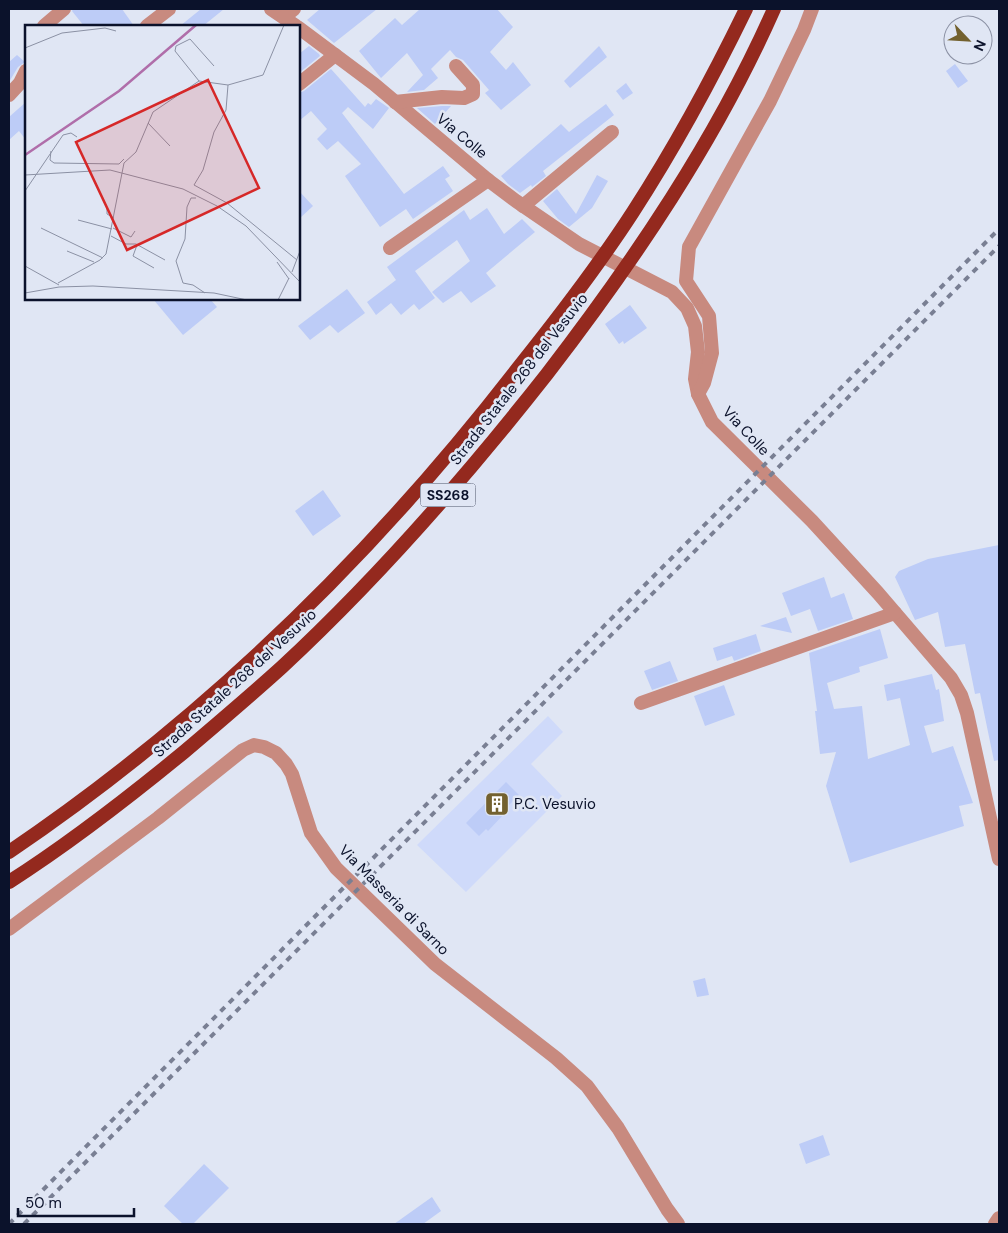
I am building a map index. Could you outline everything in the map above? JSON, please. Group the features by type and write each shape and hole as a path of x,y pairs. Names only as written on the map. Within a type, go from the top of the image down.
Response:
{"highway":[{"name":"Strada Statale 268 del Vesuvio","path":"9,852 114,776 223,686 328,586 425,483 550,328 632,214 698,103 746,9"},
{"name":"Strada Statale 268 del Vesuvio","path":"9,882 130,797 283,666 344,606 446,496 507,425 571,343 653,226 724,110 774,9"}],"street":[{"path":"45,25 64,9"},
{"path":"148,25 169,9"},
{"name":"Via Colle","path":"271,9 289,13 296,25"},
{"path":"698,394 704,383 712,353 709,316 686,281 689,246 770,101 812,9"},
{"name":"Via Colle","path":"300,29 395,102 488,180 523,206 579,244 672,292 687,308 695,326 698,352 695,379 698,394 712,422 812,521 952,678 961,695 974,741 999,859"},
{"path":"300,83 335,55"},
{"path":"395,102 442,97 464,98 473,94 473,85 456,66"},
{"path":"9,95 20,83 25,73"},
{"path":"523,206 612,132"},
{"path":"390,248 488,180"},
{"path":"641,703 895,614"},
{"name":"Via Masseria di Sarno","path":"9,929 158,818 243,750 254,746 264,747 276,753 292,774 311,833 336,868 435,964 549,1052 587,1086 618,1128 678,1224"},
{"path":"995,1224 999,1218"}],"shaded area":[{"name":"P.C. Vesuvio","path":"548,716 563,732 531,764 562,796 466,892 417,845"}],"building":[{"path":"73,9 122,9 133,25 83,25 72,11"},
{"path":"201,9 224,9 204,25 181,25"},
{"path":"320,9 377,9 334,43 307,20"},
{"path":"420,9 497,9 513,27 490,52 506,70 513,62 531,85 501,110 485,93 489,90 463,60 456,57 450,50 431,69 438,78 424,90 407,92 423,75 407,53 381,78 359,51 395,18 402,25"},
{"path":"309,46 320,56 300,72 300,53"},
{"path":"599,46 607,57 570,88 564,81"},
{"path":"17,55 25,62 18,67 9,82 9,62"},
{"path":"956,65 968,81 958,88 946,71"},
{"path":"331,69 365,107 368,103 371,105 376,99 389,108 373,129 348,107 342,113 404,194 443,166 450,176 445,179 453,191 413,219 406,209 380,227 345,176 361,164 338,141 327,150 317,139 327,129 311,111 300,120 300,93"},
{"path":"626,83 633,93 623,100 616,91"},
{"path":"25,103 25,139 19,131 9,140 9,117"},
{"path":"606,104 614,115 543,171 546,176 532,187 531,185 520,193 501,176 561,124 569,132"},
{"path":"451,106 435,124 417,108"},
{"path":"597,175 608,181 592,208 569,227 558,219 543,201 557,189 576,214"},
{"path":"300,192 313,206 300,218"},
{"path":"487,208 504,234 522,219 535,232 486,273 496,286 471,303 461,291 443,303 432,292 470,261 457,240 415,271 435,298 419,310 414,304 401,315 391,303 376,315 367,302 396,280 387,267 464,210 470,220"},
{"path":"347,289 365,313 338,333 330,325 310,340 298,326"},
{"path":"154,300 211,300 217,307 183,335"},
{"path":"630,305 647,328 624,344 623,341 619,344 605,324"},
{"path":"323,490 341,516 313,536 295,511"},
{"path":"999,545 999,760 994,761 980,693 975,694 965,644 945,647 938,612 915,620 895,577 899,571 928,559"},
{"path":"824,577 831,598 844,593 853,619 818,631 810,609 791,616 782,593"},
{"path":"786,617 792,633 760,626"},
{"path":"880,629 888,658 859,667 860,672 827,683 834,709 862,706 868,759 910,745 900,698 887,701 884,685 932,674 936,690 939,689 944,721 924,726 932,753 953,746 973,803 959,806 964,826 850,863 826,786 836,752 820,754 815,711 817,711 809,653"},
{"path":"756,634 761,651 734,661 732,656 717,661 713,648"},
{"path":"670,661 678,681 652,690 644,671"},
{"path":"724,685 735,715 705,726 694,696"},
{"name":"P.C. Vesuvio","path":"506,782 519,795 502,812 504,814 488,831 486,829 479,836 466,823"},
{"path":"705,978 709,995 697,997 693,981"},
{"path":"823,1135 830,1155 806,1164 799,1144"},
{"path":"204,1164 229,1188 193,1224 183,1224 164,1206"},
{"path":"432,1197 441,1211 423,1224 394,1224"}],"railway":[{"path":"9,1224 999,229"},
{"path":"24,1224 999,246"}],"place":[{"name":"P.C. Vesuvio","path":"497,804"}]}
